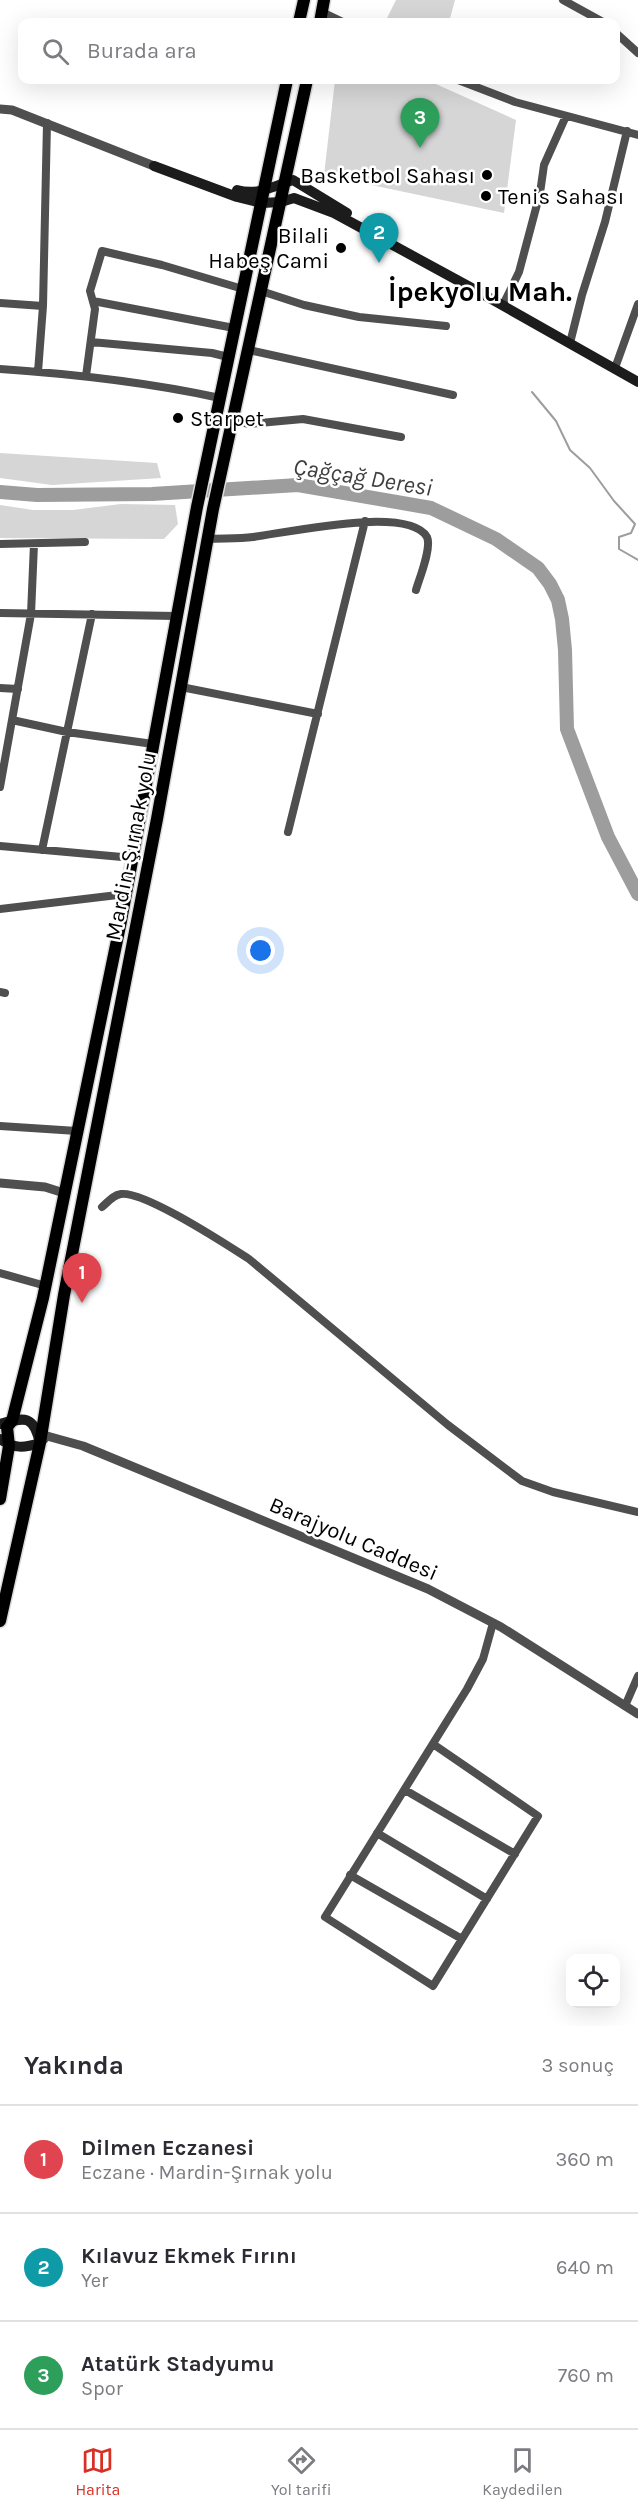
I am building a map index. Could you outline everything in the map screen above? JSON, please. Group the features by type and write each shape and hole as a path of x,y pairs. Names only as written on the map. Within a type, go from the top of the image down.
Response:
{"highway":[{"path":"300,18 304,0"},
{"name":"Mardin-Şırnak yolu","path":"0,1499 4,1442 8,1427 6,1423 46,1286 133,858 197,507 286,84"},
{"name":"Mardin-Şırnak yolu","path":"0,1621 40,1443 66,1284 137,924 207,539 307,84"}],"main road":[{"path":"154,166 281,202 294,198 334,213 638,382"},
{"path":"263,197 286,182 293,180 303,184 479,292"},
{"path":"4,1442 25,1448 40,1443 37,1428 30,1421 6,1423"}],"street":[{"path":"563,0 596,18"},
{"path":"620,37 638,53"},
{"path":"468,84 515,102 638,135"},
{"path":"0,109 12,110 154,166"},
{"path":"503,305 519,272 540,193 544,165 566,116"},
{"path":"38,372 47,123"},
{"path":"570,343 582,295 606,222 627,131"},
{"path":"86,375 95,309 90,291 102,251 243,289"},
{"path":"261,291 304,305 359,317 447,326"},
{"path":"93,301 234,328"},
{"path":"0,303 42,306"},
{"path":"615,368 638,304"},
{"path":"91,342 212,353 228,357"},
{"path":"249,350 453,395"},
{"path":"0,369 86,375 157,385 220,398"},
{"path":"233,420 249,424 303,418 401,437"},
{"path":"207,539 250,537 365,521 411,525 427,538 429,546 416,591"},
{"path":"288,832 365,521"},
{"path":"0,544 85,542"},
{"path":"0,787 4,741 12,720 31,614 34,544"},
{"path":"0,613 176,616"},
{"path":"42,850 92,614"},
{"path":"181,687 318,714"},
{"path":"0,688 18,689"},
{"path":"12,720 67,732 153,744"},
{"path":"0,846 133,858"},
{"path":"0,909 126,894"},
{"path":"0,1126 76,1131"},
{"path":"0,1183 45,1187 64,1193"},
{"path":"102,1207 112,1198 123,1194 142,1199 220,1239 265,1272 448,1425 522,1481 553,1492 638,1512"},
{"path":"0,1273 46,1286"},
{"name":"Barajyolu Caddesi","path":"40,1443 47,1436 83,1446 428,1589 493,1623 638,1714"},
{"path":"432,1744 538,1816 434,1986 325,1917 405,1790 432,1744 483,1659 493,1623"},
{"path":"625,1706 638,1676"},
{"path":"405,1790 515,1854"},
{"path":"378,1833 487,1899"},
{"path":"350,1875 462,1939"}],"shaded area":[{"path":"396,0 455,0 450,18 387,18"},
{"path":"335,84 436,84 516,120 504,213 324,175"},
{"path":"0,453 157,463 161,478 52,485 0,478"},
{"path":"121,504 175,505 178,524 164,539 0,538 0,505 33,510 73,510"}],"waterway":[{"path":"532,392 556,421 570,450 590,468 614,501 635,524 631,533 619,537 619,549 638,560"},
{"name":"Çağçağ Deresi","path":"0,492 37,495 152,494 298,485 431,508 496,539 538,568 558,600 565,650 567,729 608,837 638,894"}],"place":[{"name":"Atatürk Stadyumu","path":"420,148"},
{"name":"Basketbol Sahası","path":"487,175"},
{"name":"Tenis Sahası","path":"486,196"},
{"name":"Bilali Habeş Cami","path":"341,248"},
{"name":"Kılavuz Ekmek Fırını","path":"379,263"},
{"name":"Starpet","path":"178,418"},
{"name":"Dilmen Eczanesi","path":"82,1303"}],"district":[{"name":"İpekyolu Mah.","path":"480,291"}]}
